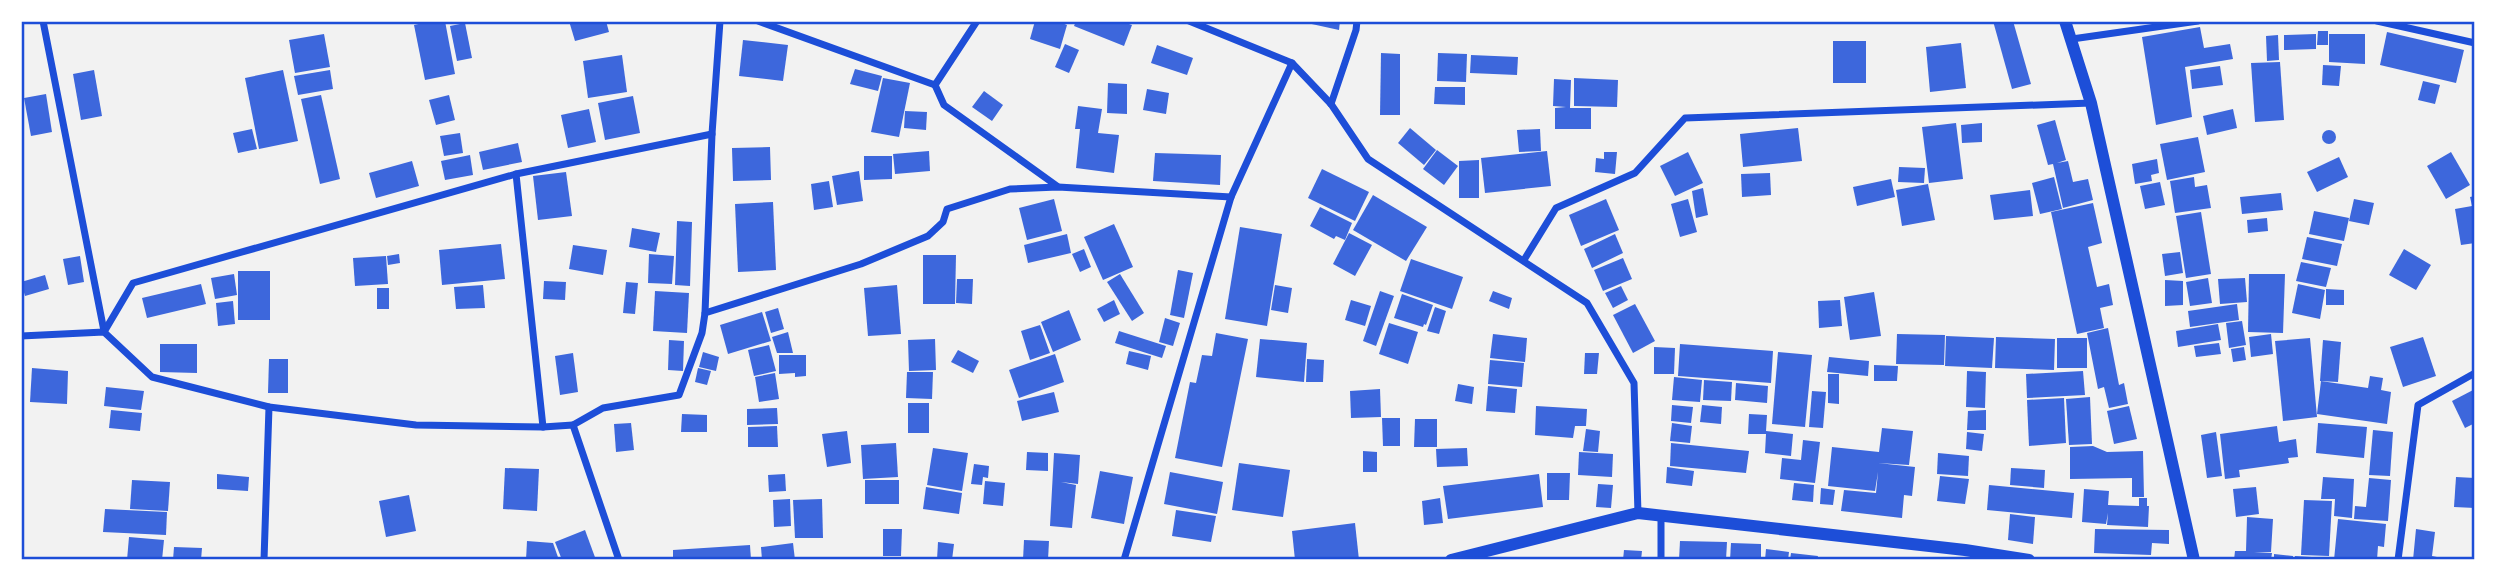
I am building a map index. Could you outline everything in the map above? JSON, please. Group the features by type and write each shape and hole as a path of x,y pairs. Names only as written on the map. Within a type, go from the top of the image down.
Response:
{"street":[{"path":"43,21 104,332 152,377 269,407 416,425 543,428 573,425 603,408 679,395 702,333 705,313 712,134 720,21"},
{"path":"758,21 935,85 944,105 1058,187"},
{"path":"935,85 977,21"},
{"path":"1189,21 1292,63 1331,104 1368,159 1587,303 1634,383 1638,513"},
{"path":"1331,104 1357,21"},
{"path":"2065,21 2091,103 2194,560"},
{"path":"2072,39 2198,21"},
{"path":"2377,21 2475,43"},
{"path":"1124,560 1231,197 1292,63"},
{"path":"1524,260 1556,208 1635,173 1685,118 2091,103"},
{"path":"104,332 133,283 516,174 712,134"},
{"path":"516,174 543,428"},
{"path":"705,313 861,264 928,236 943,222 947,209 1010,188 1058,187 1231,197"},
{"path":"21,336 104,332"},
{"path":"2398,560 2418,405 2475,373"},
{"path":"264,560 269,407"},
{"path":"573,425 619,560"},
{"path":"1451,560 1638,513 1965,550 2029,560"},
{"path":"1661,514 1661,560"}],"building":[{"path":"445,21 455,74 425,80 414,25"},
{"path":"569,21 606,21 609,32 575,41"},
{"path":"1035,21 1057,21 1067,25 1060,49 1030,39"},
{"path":"1076,21 1120,21 1132,25 1124,46 1074,26"},
{"path":"1298,21 1340,21 1339,30"},
{"path":"1993,21 2013,21 2031,84 2012,89"},
{"path":"465,23 472,58 457,61 450,26"},
{"path":"2200,27 2204,48 2230,44 2233,59 2185,67 2192,117 2156,125 2142,37"},
{"path":"2318,31 2328,31 2328,45 2317,45"},
{"path":"2387,32 2464,50 2456,83 2380,65"},
{"path":"324,34 330,67 295,73 289,40"},
{"path":"2316,34 2316,49 2284,50 2284,35"},
{"path":"2329,34 2365,34 2365,64 2329,62"},
{"path":"2278,35 2279,60 2267,61 2266,36"},
{"path":"743,40 788,45 783,81 739,76"},
{"path":"1833,41 1866,41 1866,83 1833,83"},
{"path":"1961,43 1966,88 1930,92 1926,47"},
{"path":"1065,44 1079,50 1069,73 1055,67"},
{"path":"1157,45 1193,58 1187,75 1151,63"},
{"path":"1381,53 1400,54 1400,115 1380,115"},
{"path":"1438,53 1467,54 1466,82 1437,81"},
{"path":"622,55 627,92 588,98 583,61"},
{"path":"1471,55 1518,57 1517,75 1470,73"},
{"path":"2280,62 2284,120 2255,122 2251,63"},
{"path":"2323,65 2341,66 2339,86 2322,85"},
{"path":"2220,66 2223,85 2192,89 2190,70"},
{"path":"855,69 882,76 878,91 850,84"},
{"path":"94,70 102,116 81,120 73,74"},
{"path":"283,70 298,141 259,149 245,78"},
{"path":"330,70 333,89 298,95 294,76"},
{"path":"883,78 910,83 899,137 871,132"},
{"path":"1574,78 1618,80 1617,107 1574,106"},
{"path":"1554,79 1571,80 1570,108 1591,108 1591,129 1555,129 1555,108 1566,107 1553,106"},
{"path":"2423,81 2440,85 2435,104 2418,100"},
{"path":"1108,83 1127,84 1127,114 1107,113"},
{"path":"1435,87 1465,87 1465,105 1434,104"},
{"path":"1147,89 1169,93 1166,114 1143,110"},
{"path":"984,91 1003,105 992,121 972,107"},
{"path":"46,94 52,132 31,136 24,98"},
{"path":"321,95 340,179 320,184 301,99"},
{"path":"449,95 455,120 436,125 429,100"},
{"path":"633,96 640,133 605,140 598,103"},
{"path":"1078,106 1102,109 1098,133 1119,135 1114,173 1076,168 1080,129 1075,129"},
{"path":"589,109 596,142 568,148 561,115"},
{"path":"2233,109 2237,128 2207,135 2203,116"},
{"path":"905,111 927,112 926,130 904,128"},
{"path":"2055,120 2066,160 2057,163 2068,161 2073,182 2088,179 2093,200 2063,208 2053,164 2048,165 2037,125"},
{"path":"1956,123 1963,179 1929,183 1922,127"},
{"path":"1982,123 1982,142 1962,143 1961,125"},
{"path":"1410,128 1436,150 1424,165 1398,143"},
{"path":"1798,128 1802,161 1743,167 1740,134"},
{"path":"252,129 257,149 238,153 233,133"},
{"path":"1540,129 1541,151 1519,152 1517,130"},
{"path":"2326,130 2332,130 2336,137 2332,144 2326,144 2322,140 2322,134"},
{"path":"460,133 463,153 444,156 440,136"},
{"path":"2198,137 2205,172 2167,180 2160,144"},
{"path":"518,143 522,162 483,170 479,152"},
{"path":"770,147 771,180 733,181 732,148"},
{"path":"1437,150 1458,166 1444,185 1423,169"},
{"path":"929,151 930,171 895,174 893,154"},
{"path":"1547,151 1551,186 1485,193 1481,158"},
{"path":"1604,152 1617,152 1615,174 1595,172 1596,158 1604,159"},
{"path":"1688,152 1703,183 1675,196 1660,166"},
{"path":"2451,152 2470,185 2446,199 2427,166"},
{"path":"1155,153 1221,155 1220,185 1153,181"},
{"path":"470,155 473,175 445,180 441,161"},
{"path":"864,156 892,156 892,179 864,180"},
{"path":"2339,157 2348,177 2317,192 2307,172"},
{"path":"2157,159 2159,173 2151,175 2152,181 2135,184 2132,164"},
{"path":"1479,160 1479,198 1459,198 1459,161"},
{"path":"412,161 419,186 376,198 369,173"},
{"path":"1899,167 1925,168 1924,183 1898,182"},
{"path":"1322,169 1369,192 1355,221 1308,198"},
{"path":"859,171 863,201 837,205 832,176"},
{"path":"566,172 572,216 538,220 533,176"},
{"path":"1770,173 1771,195 1742,197 1741,174"},
{"path":"2054,177 2062,209 2040,214 2032,183"},
{"path":"2194,177 2195,187 2207,185 2211,208 2175,213 2170,181"},
{"path":"1891,179 1895,197 1857,206 1853,187"},
{"path":"829,181 833,207 814,210 811,184"},
{"path":"2160,182 2165,205 2145,209 2140,186"},
{"path":"1928,184 1935,220 1902,226 1896,190"},
{"path":"1703,188 1708,215 1696,218 1692,191"},
{"path":"2030,190 2033,216 1994,220 1990,195"},
{"path":"2281,193 2283,210 2242,214 2240,197"},
{"path":"1373,195 1427,227 1406,261 1353,230"},
{"path":"2475,196 2475,243 2461,245 2455,209 2472,206 2470,197"},
{"path":"1054,199 1062,231 1027,240 1019,208"},
{"path":"1606,199 1619,230 1581,246 1569,215"},
{"path":"1688,199 1697,232 1680,237 1671,204"},
{"path":"2354,199 2374,203 2369,225 2349,221"},
{"path":"773,202 776,270 738,272 735,204"},
{"path":"2093,203 2102,243 2088,247 2097,287 2109,284 2113,305 2100,308 2104,328 2077,334 2051,212"},
{"path":"1320,207 1352,223 1345,240 1336,236 1334,239 1310,226"},
{"path":"2314,211 2349,218 2344,241 2309,234"},
{"path":"2201,212 2211,274 2186,278 2176,216"},
{"path":"2267,218 2268,231 2248,233 2247,220"},
{"path":"677,221 692,222 690,286 675,285"},
{"path":"1114,224 1133,267 1103,280 1084,237"},
{"path":"1240,227 1282,234 1267,326 1225,319"},
{"path":"632,228 660,233 656,252 629,247"},
{"path":"1349,233 1372,245 1355,276 1333,264"},
{"path":"1067,234 1071,253 1028,263 1024,245"},
{"path":"1615,234 1623,253 1592,268 1584,249"},
{"path":"2307,237 2342,244 2337,266 2302,259"},
{"path":"501,244 505,279 442,285 439,250"},
{"path":"573,245 607,250 603,275 569,269"},
{"path":"1084,249 1091,267 1080,272 1072,254"},
{"path":"2404,249 2431,265 2416,290 2389,275"},
{"path":"2180,252 2183,273 2165,276 2162,254"},
{"path":"399,254 400,263 388,265 387,256"},
{"path":"649,254 674,256 672,284 648,283"},
{"path":"923,255 956,255 955,304 923,304"},
{"path":"80,256 84,282 68,285 63,259"},
{"path":"386,256 388,284 355,286 353,258"},
{"path":"1623,258 1632,279 1603,291 1594,270"},
{"path":"1411,259 1463,277 1452,309 1400,291"},
{"path":"2301,262 2331,268 2326,287 2296,281"},
{"path":"1178,270 1193,273 1184,318 1170,315"},
{"path":"238,271 270,271 270,320 238,320"},
{"path":"234,274 237,295 215,299 211,278"},
{"path":"1120,274 1144,313 1132,321 1107,282"},
{"path":"2249,274 2285,274 2283,333 2248,332"},
{"path":"45,275 49,289 25,296 21,282"},
{"path":"2208,278 2212,303 2190,306 2186,282"},
{"path":"2245,278 2247,302 2220,304 2218,279"},
{"path":"957,279 973,279 972,304 956,303"},
{"path":"2165,280 2183,281 2183,305 2165,306"},
{"path":"544,281 566,282 565,300 543,299"},
{"path":"626,282 638,283 635,314 623,313"},
{"path":"201,284 206,304 147,318 142,298"},
{"path":"2298,284 2325,290 2320,319 2292,313"},
{"path":"483,285 485,308 456,309 454,287"},
{"path":"897,285 901,334 868,336 864,288"},
{"path":"1275,285 1292,288 1288,313 1271,310"},
{"path":"1621,286 1628,300 1613,308 1605,293"},
{"path":"377,288 389,288 389,309 377,309"},
{"path":"2326,289 2344,290 2344,305 2326,305"},
{"path":"655,291 689,293 687,333 653,331"},
{"path":"1380,291 1394,296 1376,346 1363,341"},
{"path":"1493,291 1512,298 1509,309 1489,301"},
{"path":"1874,292 1881,336 1850,340 1844,297"},
{"path":"1402,294 1433,305 1426,325 1423,327 1394,318"},
{"path":"1114,300 1120,314 1104,322 1097,309"},
{"path":"1351,300 1371,306 1365,326 1345,320"},
{"path":"1840,300 1842,326 1819,328 1818,301"},
{"path":"233,301 235,324 218,326 216,303"},
{"path":"1635,304 1655,341 1633,353 1613,315"},
{"path":"2237,304 2239,320 2190,327 2188,311"},
{"path":"1435,307 1446,311 1439,334 1427,331"},
{"path":"778,308 784,329 771,333 765,312"},
{"path":"1069,310 1081,340 1053,352 1041,322"},
{"path":"762,312 771,341 728,354 720,325"},
{"path":"1165,318 1180,323 1173,346 1159,342"},
{"path":"2242,321 2246,345 2229,348 2226,323"},
{"path":"1389,323 1418,332 1408,364 1379,354"},
{"path":"2218,324 2221,340 2178,347 2176,331"},
{"path":"1040,325 1050,353 1030,360 1021,331"},
{"path":"2108,328 2119,385 2124,383 2128,404 2109,408 2104,387 2098,389 2087,333"},
{"path":"1119,331 1166,346 1162,358 1115,343"},
{"path":"788,332 793,353 777,353 772,337"},
{"path":"1216,333 1248,339 1222,467 1175,458 1190,382 1196,383 1202,355 1212,356"},
{"path":"1493,334 1527,338 1525,362 1490,358"},
{"path":"1897,334 1945,335 1944,365 1896,364"},
{"path":"2271,334 2273,354 2251,357 2249,337"},
{"path":"1946,336 1994,338 1992,368 1945,366"},
{"path":"1996,337 2055,339 2054,370 1995,368"},
{"path":"2423,337 2436,376 2403,387 2390,347"},
{"path":"2057,338 2087,338 2087,368 2057,368"},
{"path":"2310,338 2317,417 2283,421 2275,341"},
{"path":"935,339 936,370 909,371 908,340"},
{"path":"1260,339 1307,343 1304,382 1256,377"},
{"path":"669,340 684,341 683,371 668,370"},
{"path":"2323,340 2341,342 2338,382 2320,381"},
{"path":"2219,343 2221,354 2196,357 2194,346"},
{"path":"160,344 197,344 197,373 160,372"},
{"path":"1680,344 1773,351 1771,383 1678,376"},
{"path":"769,345 776,371 754,376 748,350"},
{"path":"1654,347 1675,348 1674,374 1654,374"},
{"path":"2244,347 2246,360 2233,362 2231,349"},
{"path":"958,350 979,361 973,373 951,362"},
{"path":"1129,351 1151,356 1148,370 1126,364"},
{"path":"703,352 719,357 716,371 699,367"},
{"path":"1778,352 1812,355 1805,427 1772,424"},
{"path":"573,353 578,392 560,395 555,356"},
{"path":"1585,353 1599,353 1597,374 1584,374"},
{"path":"1055,354 1064,382 1019,398 1009,370"},
{"path":"779,355 806,355 806,376 795,377 795,373 779,374"},
{"path":"1829,357 1869,361 1868,376 1827,372"},
{"path":"269,359 288,359 288,393 268,393"},
{"path":"1307,359 1324,360 1323,382 1306,382"},
{"path":"1490,360 1524,363 1522,387 1488,384"},
{"path":"1874,365 1898,366 1897,381 1874,381"},
{"path":"32,368 68,371 67,404 30,402"},
{"path":"698,368 711,371 707,385 695,382"},
{"path":"1967,371 1986,372 1985,408 1966,407"},
{"path":"2083,371 2085,395 2027,398 2026,374"},
{"path":"907,372 933,372 932,399 906,398"},
{"path":"775,373 779,399 759,402 755,377"},
{"path":"1828,374 1839,374 1839,404 1828,403"},
{"path":"2370,376 2383,378 2381,390 2391,392 2387,424 2317,414 2321,381 2368,388"},
{"path":"1674,377 1702,380 1700,402 1672,400"},
{"path":"1704,380 1732,382 1731,401 1703,400"},
{"path":"1736,383 1768,386 1767,403 1735,400"},
{"path":"1458,384 1474,387 1472,404 1455,401"},
{"path":"1488,386 1517,389 1515,413 1486,411"},
{"path":"106,387 144,391 141,410 104,406"},
{"path":"1380,389 1381,417 1351,418 1350,391"},
{"path":"2475,389 2475,423 2465,428 2452,401"},
{"path":"1812,391 1826,392 1823,428 1809,427"},
{"path":"1054,392 1059,412 1022,421 1017,401"},
{"path":"2090,397 2092,444 2069,445 2066,399"},
{"path":"2064,398 2066,443 2029,446 2027,400"},
{"path":"908,403 929,403 929,433 908,433"},
{"path":"1672,405 1693,407 1691,423 1671,421"},
{"path":"1702,405 1722,407 1721,424 1700,422"},
{"path":"1536,406 1587,409 1586,426 1575,426 1573,438 1535,435"},
{"path":"2129,406 2137,439 2114,444 2107,411"},
{"path":"777,408 778,424 747,425 747,409"},
{"path":"111,410 142,413 140,431 109,428"},
{"path":"1986,410 1986,430 1967,430 1968,411"},
{"path":"682,414 707,415 707,432 681,432"},
{"path":"1749,414 1767,415 1766,431 1793,434 1791,456 1765,453 1766,434 1748,434"},
{"path":"1382,418 1400,418 1400,446 1383,446"},
{"path":"1415,419 1437,419 1437,447 1414,447"},
{"path":"631,423 634,450 616,452 614,424"},
{"path":"1672,423 1692,426 1690,443 1670,441"},
{"path":"2318,423 2367,427 2364,458 2316,453"},
{"path":"777,426 778,447 748,447 748,427"},
{"path":"2277,426 2279,442 2296,439 2298,457 2288,458 2289,463 2239,470 2240,477 2225,479 2220,434"},
{"path":"1882,428 1913,431 1909,465 1878,463 1915,467 1912,496 1904,495 1902,518 1841,511 1844,490 1876,493 1878,472 1875,491 1828,486 1832,447 1879,452"},
{"path":"1586,429 1600,431 1598,452 1583,451"},
{"path":"2373,430 2393,432 2390,476 2369,475"},
{"path":"847,431 851,463 827,467 822,434"},
{"path":"1967,432 1984,434 1982,451 1966,449"},
{"path":"2216,432 2222,476 2207,478 2201,435"},
{"path":"1803,440 1820,442 1815,483 1780,479 1782,458 1801,460"},
{"path":"896,443 898,477 863,479 861,445"},
{"path":"1671,443 1749,451 1746,473 1670,466"},
{"path":"2093,446 2107,452 2143,451 2144,497 2132,497 2132,478 2070,479 2070,447"},
{"path":"933,448 968,453 962,491 927,485"},
{"path":"1467,448 1468,466 1437,467 1436,449"},
{"path":"1363,451 1377,452 1377,472 1363,472"},
{"path":"1027,452 1048,453 1048,471 1026,470"},
{"path":"1579,452 1613,454 1612,477 1578,475"},
{"path":"1054,453 1080,455 1078,484 1061,482 1076,485 1072,528 1050,526"},
{"path":"1938,453 1969,456 1968,476 1937,474"},
{"path":"1239,463 1290,470 1283,517 1232,510"},
{"path":"974,464 989,466 988,478 983,477 982,485 971,484"},
{"path":"1667,467 1694,471 1692,486 1666,483"},
{"path":"505,468 539,469 537,511 503,509"},
{"path":"2011,468 2045,470 2044,488 2010,485"},
{"path":"1100,471 1133,477 1124,524 1091,518"},
{"path":"1170,472 1223,482 1217,514 1164,504"},
{"path":"1547,473 1570,473 1569,500 1547,500"},
{"path":"217,474 249,477 248,491 217,489"},
{"path":"785,474 786,491 769,492 768,475"},
{"path":"1539,474 1543,507 1448,519 1443,486"},
{"path":"1940,476 1969,479 1965,504 1937,501"},
{"path":"2323,477 2354,479 2352,518 2334,516 2335,499 2321,499"},
{"path":"2456,477 2475,478 2475,508 2454,507"},
{"path":"2369,478 2391,480 2388,521 2354,519 2355,506 2366,507"},
{"path":"132,480 170,482 168,511 130,509"},
{"path":"865,480 899,480 899,504 865,504"},
{"path":"985,481 1005,483 1003,506 983,504"},
{"path":"1794,483 1814,485 1813,502 1792,500"},
{"path":"1598,484 1613,485 1611,508 1596,507"},
{"path":"1989,485 2074,493 2072,518 1987,510"},
{"path":"926,487 962,493 959,514 923,509"},
{"path":"2256,487 2259,514 2236,517 2233,489"},
{"path":"1821,488 1835,490 1833,505 1820,504"},
{"path":"2084,489 2109,491 2108,505 2139,506 2139,498 2147,498 2148,527 2107,525 2108,513 2106,524 2082,522"},
{"path":"409,495 416,531 386,537 379,501"},
{"path":"1440,498 1443,523 1424,525 1422,501"},
{"path":"790,499 791,526 774,527 773,500"},
{"path":"822,499 823,538 795,538 793,500"},
{"path":"2304,500 2332,501 2329,556 2301,555"},
{"path":"105,509 167,512 166,535 103,532"},
{"path":"1176,510 1216,516 1211,542 1172,536"},
{"path":"2010,514 2035,517 2033,544 2008,540"},
{"path":"2247,517 2273,519 2271,552 2254,552 2272,553 2271,560 2234,560 2235,551 2246,551"},
{"path":"2338,519 2386,524 2384,547 2378,546 2377,560 2334,560"},
{"path":"1355,523 1359,560 1295,560 1292,531"},
{"path":"883,529 902,529 901,556 883,556"},
{"path":"2095,529 2169,530 2169,544 2152,543 2151,555 2094,553"},
{"path":"2416,529 2435,532 2432,556 2452,560 2413,560"},
{"path":"585,530 596,560 562,560 555,542"},
{"path":"129,537 164,540 162,560 127,560"},
{"path":"1024,540 1049,541 1048,560 1023,560"},
{"path":"527,541 553,543 559,560 526,560"},
{"path":"1680,541 1727,542 1726,560 1679,560"},
{"path":"938,542 954,544 952,560 937,560"},
{"path":"793,543 795,560 762,560 761,547"},
{"path":"1731,543 1761,544 1761,560 1730,560"},
{"path":"750,545 751,560 673,560 673,550"},
{"path":"174,547 202,548 201,560 173,560"},
{"path":"1766,549 1789,552 1788,560 1765,560"},
{"path":"1624,550 1642,551 1641,560 1623,560"},
{"path":"1791,553 1818,556 1817,560 1790,560"},
{"path":"2274,554 2293,556 2293,560 2274,560"},
{"path":"2295,556 2329,558 2329,560 2294,560"}]}
